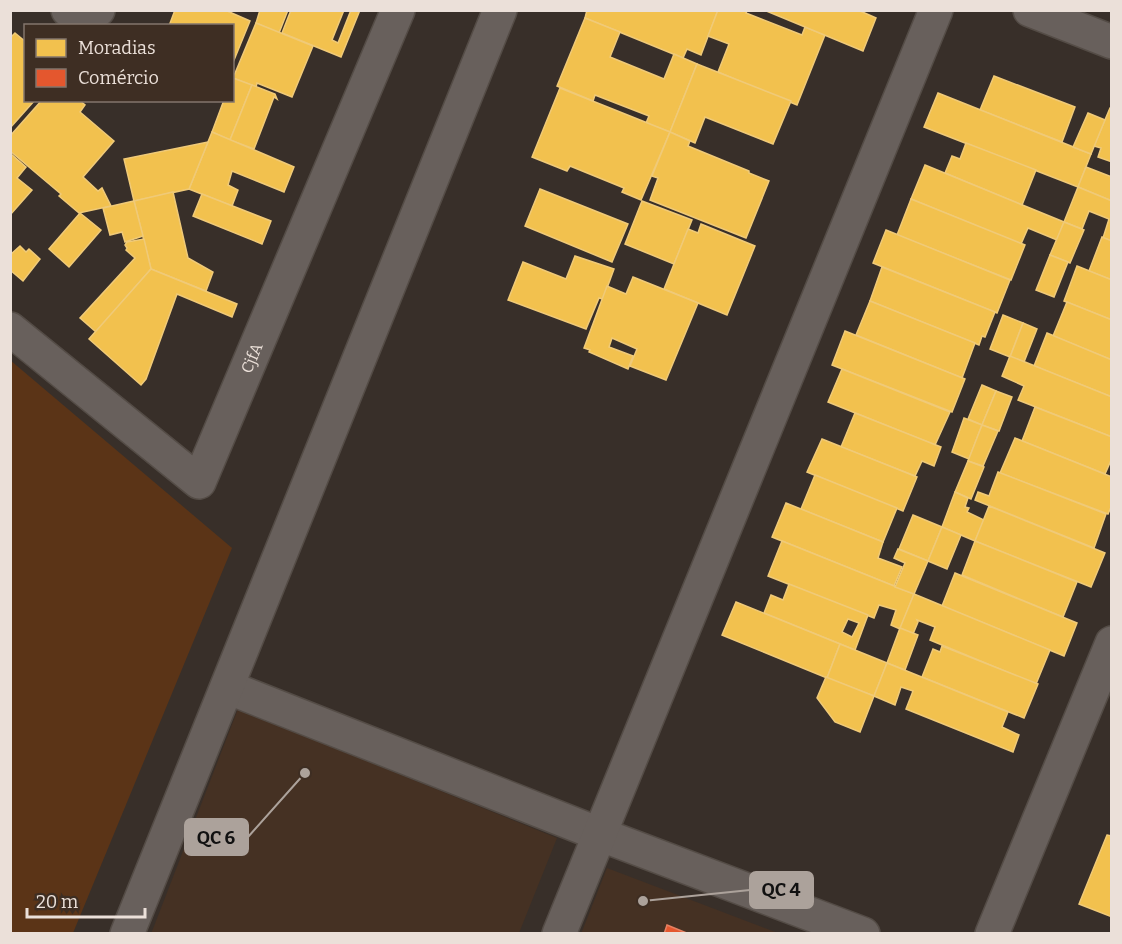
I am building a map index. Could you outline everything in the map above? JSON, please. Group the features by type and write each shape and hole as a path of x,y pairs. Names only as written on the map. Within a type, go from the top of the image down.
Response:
{"street":[{"path":"68,10 73,14 88,15 98,10"},
{"name":"CjfA","path":"10,329 199,482 398,10"},
{"path":"127,933 500,10"},
{"path":"559,933 936,10"},
{"path":"1030,10 1112,42"},
{"path":"992,933 1112,643"},
{"path":"227,687 599,834 863,933"}],"shaded area":[{"path":"10,360 232,548 73,933 11,933"},
{"path":"238,709 557,838 519,933 151,934"},
{"path":"607,868 778,933 581,934"}],"building: Moradias":[{"path":"175,10 225,10 250,21 234,60 234,24 170,24"},
{"path":"260,10 288,10 279,33 256,23"},
{"path":"291,10 344,10 332,40 338,43 351,10 360,10 341,57 282,33"},
{"path":"587,10 718,10 701,55 687,49 683,58 585,18"},
{"path":"718,10 747,10 746,13 802,35 805,27 825,35 797,105 718,72 729,44 708,36"},
{"path":"764,10 858,10 876,18 863,51"},
{"path":"585,18 620,32 610,57 664,79 674,54 697,64 670,132 646,123 649,116 595,95 593,101 557,86"},
{"path":"256,23 313,46 292,97 257,83 256,87 234,78"},
{"path":"15,33 24,40 24,102 33,102 10,128 10,38"},
{"path":"697,64 791,101 773,144 705,117 695,143 670,132"},
{"path":"994,76 1075,107 1062,142 980,110"},
{"path":"234,78 252,85 230,140 212,132 223,102 234,102"},
{"path":"252,85 275,94 277,99 274,97 254,149 230,140"},
{"path":"560,88 670,132 641,200 622,192 624,188 570,166 567,171 532,157"},
{"path":"938,93 1091,154 1078,187 924,127"},
{"path":"40,102 81,102 85,105 80,112 114,141 83,177 98,191 102,188 111,206 79,213 59,196 61,194 10,151 10,136"},
{"path":"1110,108 1112,108 1112,162 1098,157 1101,148 1094,146"},
{"path":"1088,113 1105,120 1091,154 1073,147"},
{"path":"212,132 294,167 284,192 232,171 228,185 238,190 232,206 189,189"},
{"path":"670,132 690,141 688,146 769,181 746,238 650,200 658,178 652,176"},
{"path":"208,142 189,189 134,201 124,159"},
{"path":"966,143 1036,170 1022,205 945,173 952,156 960,159"},
{"path":"10,153 26,167 17,178 32,190 10,215"},
{"path":"925,165 1064,222 1057,240 1028,228 1021,244 911,199"},
{"path":"1086,167 1112,177 1112,201 1078,187"},
{"path":"1078,187 1112,201 1112,241 1103,238 1109,219 1089,211 1082,229 1064,222"},
{"path":"540,189 628,224 612,262 525,226"},
{"path":"173,192 188,258 213,272 206,291 151,269 134,201"},
{"path":"202,194 271,221 262,244 193,216"},
{"path":"911,199 1025,245 1011,280 897,235"},
{"path":"134,201 143,236 125,242 122,232 110,235 103,208"},
{"path":"642,201 692,220 674,264 625,244"},
{"path":"80,213 101,230 69,267 49,249"},
{"path":"1064,222 1084,230 1070,263 1050,255"},
{"path":"701,224 755,246 727,315 664,289 688,229 698,233"},
{"path":"886,230 1010,280 997,313 873,263"},
{"path":"1102,237 1112,241 1112,280 1089,271"},
{"path":"144,239 151,269 96,332 80,318 135,258 126,250 127,242"},
{"path":"20,246 26,252 29,249 40,259 23,281 10,270 10,255"},
{"path":"1050,255 1068,262 1054,297 1036,290"},
{"path":"575,256 614,269 603,299 599,298 586,329 508,300 523,262 566,279"},
{"path":"1077,266 1112,280 1112,320 1064,301"},
{"path":"882,267 995,312 985,337 982,336 979,345 870,301"},
{"path":"151,269 237,304 232,317 177,294 146,379 141,385 89,339"},
{"path":"633,277 698,303 666,380 630,366 637,349 612,338 609,347 633,356 628,369 584,348 607,286 626,294"},
{"path":"870,301 975,343 962,378 856,335"},
{"path":"1067,302 1112,320 1112,360 1053,336"},
{"path":"1003,315 1023,323 1010,357 990,349"},
{"path":"1023,323 1037,329 1024,362 1010,357"},
{"path":"845,331 965,379 952,412 832,365"},
{"path":"1047,333 1112,360 1112,397 1034,366"},
{"path":"1010,356 1112,397 1112,437 1018,400 1024,386 1002,376"},
{"path":"842,369 950,412 935,445 828,402"},
{"path":"982,385 996,391 982,425 968,419"},
{"path":"996,391 1012,397 999,431 982,425"},
{"path":"1035,407 1112,437 1112,458 1105,474 1022,441"},
{"path":"855,413 941,447 934,466 922,461 915,476 841,447"},
{"path":"964,418 982,425 969,459 952,452"},
{"path":"982,425 998,431 983,466 968,461"},
{"path":"1015,438 1112,477 1112,505 1108,514 1000,473"},
{"path":"822,439 917,477 903,511 807,472"},
{"path":"968,461 984,467 971,499 955,492"},
{"path":"998,472 1106,514 1094,548 975,500 978,492 989,496"},
{"path":"815,475 897,508 883,542 801,509"},
{"path":"955,492 968,498 965,507 969,508 967,512 984,520 975,541 942,527"},
{"path":"786,503 883,542 878,558 902,567 894,586 772,537"},
{"path":"989,506 1105,553 1091,587 975,541"},
{"path":"913,515 942,527 928,561 899,549"},
{"path":"942,527 961,535 947,569 928,561"},
{"path":"782,541 914,594 900,629 891,625 896,610 879,605 874,618 768,576"},
{"path":"975,541 1077,582 1063,617 962,575"},
{"path":"898,549 928,561 914,594 895,587 905,563 894,558"},
{"path":"955,573 1077,623 1064,656 942,606"},
{"path":"789,584 868,615 855,650 764,613 771,595 783,600","holes":["848,619 859,623 852,637 842,632"]},
{"path":"914,594 1050,650 1036,684 930,640 935,627 917,620 913,634 900,628"},
{"path":"736,602 840,644 827,678 722,635"},
{"path":"900,628 918,635 905,670 887,663"},
{"path":"840,644 887,663 874,696 827,678"},
{"path":"942,646 1038,684 1024,718 922,677 933,649 940,652"},
{"path":"887,663 1008,712 1002,727 1019,735 1013,752 906,709 913,691 901,687 895,705 874,696"},
{"path":"826,677 874,696 860,732 835,722 817,698"},
{"path":"1107,835 1112,836 1112,917 1079,904"}],"building: Comércio":[{"path":"667,925 689,934 664,934"}],"place":[{"name":"QC 6","path":"305,773"},
{"name":"QC 4","path":"643,901"}]}
